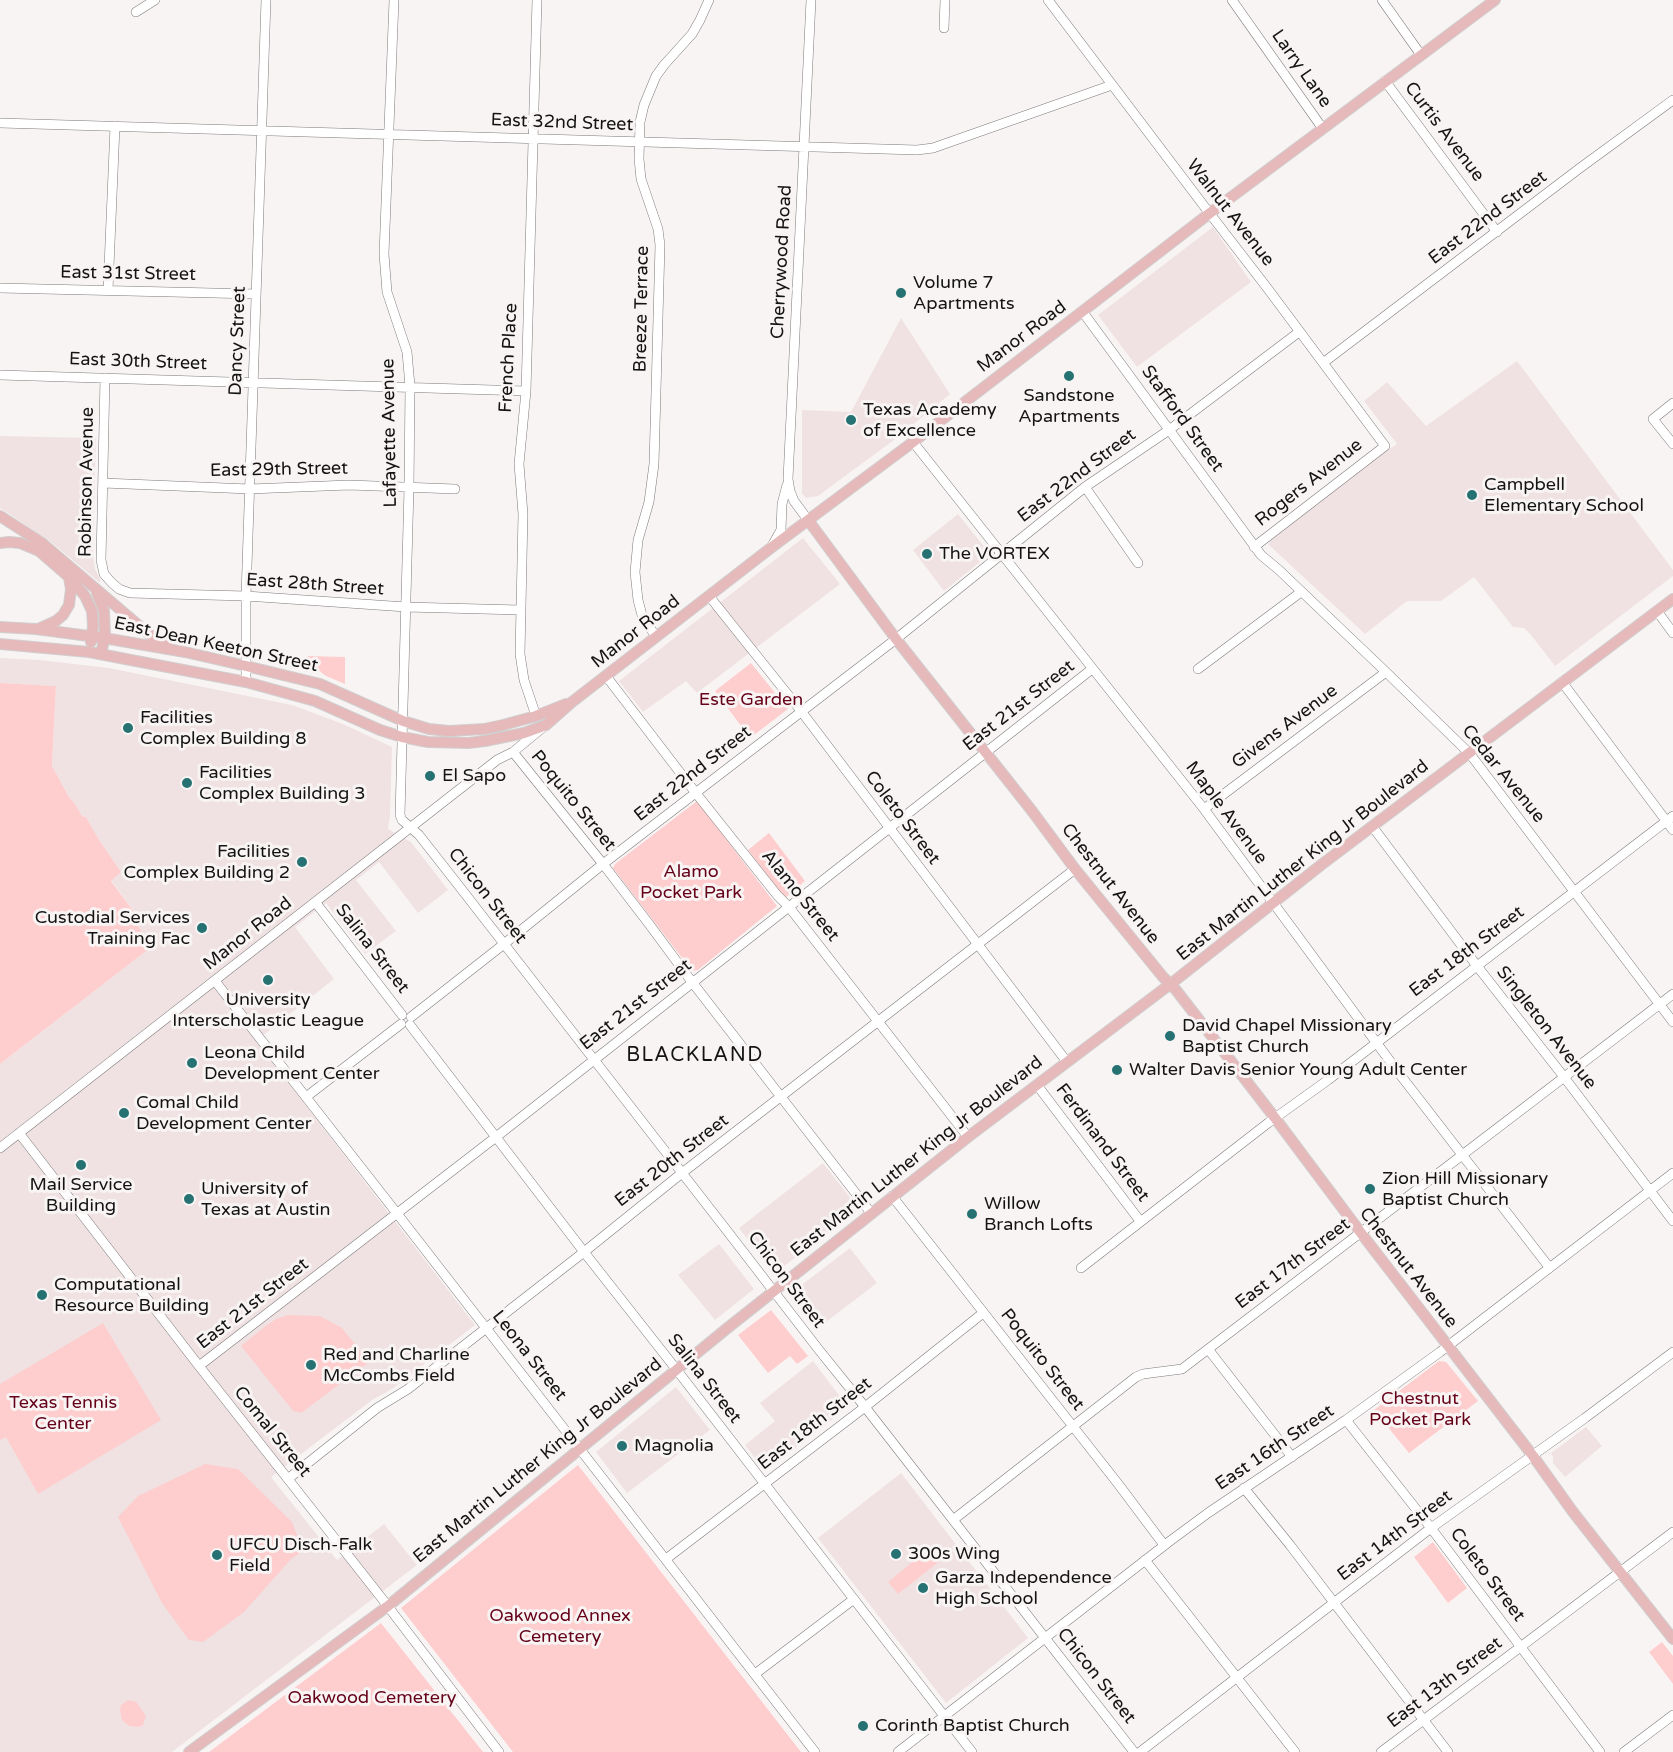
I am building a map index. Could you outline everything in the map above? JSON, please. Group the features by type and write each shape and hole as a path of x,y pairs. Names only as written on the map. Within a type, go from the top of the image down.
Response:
{"main road":[{"name":"Manor Road","path":"572,702 1210,213 1495,0"},
{"path":"0,516 42,543 162,643 185,652"},
{"name":"Chestnut Avenue","path":"807,520 896,639 1075,869 1176,990 1533,1456 1551,1483 1673,1639"},
{"path":"0,543 20,543 39,551 85,596 92,611 90,652"},
{"path":"36,629 56,621 69,605 71,589 69,578"},
{"path":"93,587 104,611 105,638 101,654"},
{"name":"East Martin Luther King Jr Boulevard","path":"189,1752 388,1606 676,1369 892,1196 1170,985 1372,826 1673,598"},
{"name":"East Dean Keeton Street","path":"0,627 105,638 185,652 246,666 320,684 403,722 429,729 466,731 503,725 536,716 572,702"},
{"name":"East Dean Keeton Street","path":"0,644 90,652 246,682 315,702 380,730 428,742 468,743 507,738 546,725 572,702"}],"street":[{"path":"136,12 154,0"},
{"name":"Dancy Street","path":"246,682 246,596 266,0"},
{"name":"Lafayette Avenue","path":"394,0 384,254 390,303 407,352 410,386 400,815 403,822 410,828"},
{"name":"French Place","path":"536,716 524,680 520,654 523,514 519,464 526,391 537,0"},
{"name":"Breeze Terrace","path":"656,636 643,619 635,572 638,540 649,501 654,464 660,245 658,229 641,179 638,142 644,105 656,76 692,34 709,0"},
{"name":"Cherrywood Road","path":"807,520 794,501 788,479 811,0"},
{"path":"944,28 945,0"},
{"name":"Walnut Avenue","path":"1048,0 1384,446"},
{"name":"Larry Lane","path":"1232,0 1323,129"},
{"path":"1382,0 1421,55"},
{"name":"Curtis Avenue","path":"1385,81 1497,232"},
{"name":"East 32nd Street","path":"0,123 925,150 1112,85"},
{"name":"East 22nd Street","path":"1323,363 1673,100"},
{"path":"108,290 115,126"},
{"name":"East 31st Street","path":"0,288 256,294"},
{"name":"Stafford Street","path":"1082,311 1254,547"},
{"name":"East 22nd Street","path":"306,1097 695,792 896,639 1085,487 1169,430 1299,332"},
{"name":"East 30th Street","path":"0,375 526,391"},
{"name":"Robinson Avenue","path":"105,378 100,560 104,574 112,583"},
{"path":"1673,403 1653,419 1673,444"},
{"name":"Maple Avenue","path":"913,441 1204,809 1376,1042 1549,1267"},
{"name":"Rogers Avenue","path":"1254,547 1384,446"},
{"path":"772,547 781,530 782,504 788,479"},
{"name":"East 29th Street","path":"103,483 250,489 349,485 455,489"},
{"path":"1085,487 1138,562"},
{"name":"Cedar Avenue","path":"1254,547 1470,754 1673,1022"},
{"name":"East 28th Street","path":"112,583 119,589 130,592 246,596 406,607 520,609"},
{"path":"1198,669 1301,592"},
{"name":"Coleto Street","path":"709,596 801,711 1067,1062"},
{"path":"1657,611 1673,633"},
{"name":"East 21st Street","path":"199,1366 496,1137 1092,669"},
{"name":"Givens Avenue","path":"1204,809 1386,672"},
{"name":"Alamo Street","path":"606,676 968,1137"},
{"path":"1562,682 1670,818 1673,830"},
{"name":"Manor Road","path":"0,1148 496,760 513,752 546,725"},
{"name":"Poquito Street","path":"513,752 603,864 871,1213"},
{"name":"East 18th Street","path":"1081,1268 1670,818"},
{"name":"Singleton Avenue","path":"1372,826 1673,1221"},
{"name":"Chicon Street","path":"410,828 418,835 504,944 1134,1752"},
{"name":"East 20th Street","path":"289,1478 377,1408 408,1389 682,1173 1075,869"},
{"name":"Salina Street","path":"316,903 972,1752"},
{"name":"Leona Street","path":"215,981 815,1752"},
{"name":"East 17th Street","path":"953,1520 1136,1377 1182,1369 1673,994"},
{"name":"Ferdinand Street","path":"1037,1085 1140,1221"},
{"name":"Comal Street","path":"19,1133 199,1366 289,1478 499,1752"},
{"name":"East 16th Street","path":"898,1752 1164,1545 1346,1420 1448,1346 1673,1173"},
{"name":"Poquito Street","path":"892,1196 1164,1545"},
{"name":"East 18th Street","path":"666,1559 865,1407 983,1313"},
{"path":"1208,1349 1292,1457"},
{"name":"East 14th Street","path":"1140,1752 1431,1528 1673,1352"},
{"name":"Coleto Street","path":"1346,1420 1431,1528 1600,1752"},
{"path":"1244,1488 1448,1752"},
{"name":"East 13th Street","path":"1382,1752 1673,1532"},
{"path":"1145,1560 1295,1752"},
{"path":"755,1674 854,1599"},
{"path":"1624,1752 1673,1715"}],"shaded area":[{"path":"1213,227 1251,282 1137,367 1098,315"},
{"path":"901,318 950,394 898,437 818,496 806,498 802,494 802,410 851,412"},
{"name":"Campbell Elementary School","path":"1517,361 1673,570 1673,576 1555,666 1524,628 1513,627 1474,577 1441,601 1407,601 1365,634 1269,545 1270,540 1397,444 1364,401 1387,382 1426,426"},
{"path":"0,436 96,438 93,555 95,569 101,581 99,582 51,542 0,508"},
{"name":"The VORTEX","path":"958,514 990,554 944,591 913,550"},
{"path":"803,538 840,584 697,693 686,681 643,712 619,681"},
{"name":"University of Texas at Austin","path":"0,658 109,668 292,705 343,724 392,747 388,829 411,842 448,890 418,913 379,862 356,880 396,931 365,954 326,903 295,927 334,979 256,1041 475,1325 271,1477 337,1560 384,1524 417,1565 172,1752 0,1752 0,1064 150,948 138,925 140,920 111,880 121,872 86,817 82,816 69,797 52,766 56,686 0,683"},
{"path":"823,1163 859,1209 779,1270 776,1267 772,1271 739,1228"},
{"path":"719,1244 754,1289 715,1320 678,1275"},
{"path":"850,1248 877,1283 818,1328 791,1293"},
{"path":"813,1361 848,1407 765,1471 745,1445 775,1421 760,1403"},
{"path":"676,1387 710,1430 627,1493 596,1452"},
{"path":"1586,1427 1602,1446 1565,1477 1553,1463 1551,1453"},
{"name":"Garza Independence High School","path":"901,1473 1028,1638 946,1703 818,1538"}],"green space":[{"path":"308,656 345,657 345,684 306,664"},
{"name":"Este Garden","path":"751,663 788,709 750,738 715,691"},
{"path":"0,683 56,686 52,766 69,797 82,816 86,817 121,872 111,881 140,920 138,925 150,948 0,1064"},
{"name":"Alamo Pocket Park","path":"697,801 777,906 698,970 692,971 613,868 615,864"},
{"path":"769,833 805,881 785,898 748,850"},
{"path":"771,1310 808,1356 797,1364 790,1356 768,1373 738,1335"},
{"name":"Red and Charline McCombs Field","path":"288,1315 320,1316 342,1328 369,1362 301,1413 293,1411 241,1346 276,1319"},
{"name":"Texas Tennis Center","path":"103,1323 161,1420 38,1494 6,1437 0,1440 0,1384"},
{"name":"Chestnut Pocket Park","path":"1439,1361 1446,1362 1478,1401 1409,1453 1374,1410"},
{"name":"UFCU Disch-Falk Field","path":"205,1464 238,1469 292,1522 303,1551 291,1559 244,1612 203,1642 189,1640 162,1603 118,1517 138,1496"},
{"name":"Oakwood Annex Cemetery","path":"578,1465 801,1752 513,1752 401,1608"},
{"path":"1433,1542 1467,1588 1448,1603 1414,1557"},
{"path":"931,1547 941,1560 898,1594 888,1582"},
{"name":"Oakwood Cemetery","path":"381,1623 483,1752 209,1752"},
{"path":"1662,1642 1673,1656 1673,1684 1649,1652"},
{"path":"128,1700 137,1703 146,1716 143,1725 139,1727 129,1726 122,1720 121,1705"}],"place":[{"name":"Volume 7 Apartments","path":"901,293"},
{"name":"Sandstone Apartments","path":"1069,376"},
{"name":"Texas Academy of Excellence","path":"851,420"},
{"name":"Campbell Elementary School","path":"1472,495"},
{"name":"The VORTEX","path":"927,554"},
{"name":"Facilities Complex Building 8","path":"128,728"},
{"name":"El Sapo","path":"430,776"},
{"name":"Facilities Complex Building 3","path":"187,783"},
{"name":"Facilities Complex Building 2","path":"302,862"},
{"name":"Custodial Services Training Fac","path":"202,928"},
{"name":"University Interscholastic League","path":"268,980"},
{"name":"David Chapel Missionary Baptist Church","path":"1170,1036"},
{"name":"Leona Child Development Center","path":"192,1063"},
{"name":"Walter Davis Senior Young Adult Center","path":"1117,1070"},
{"name":"Comal Child Development Center","path":"124,1113"},
{"name":"Mail Service Building","path":"81,1165"},
{"name":"Zion Hill Missionary Baptist Church","path":"1370,1189"},
{"name":"University of Texas at Austin","path":"189,1199"},
{"name":"Willow Branch Lofts","path":"972,1214"},
{"name":"Computational Resource Building","path":"42,1295"},
{"name":"Red and Charline McCombs Field","path":"311,1365"},
{"name":"Magnolia","path":"622,1446"},
{"name":"300s Wing","path":"896,1554"},
{"name":"UFCU Disch-Falk Field","path":"217,1555"},
{"name":"Garza Independence High School","path":"923,1588"},
{"name":"Corinth Baptist Church","path":"863,1726"}],"district":[{"name":"BLACKLAND","path":"695,1056"}]}
